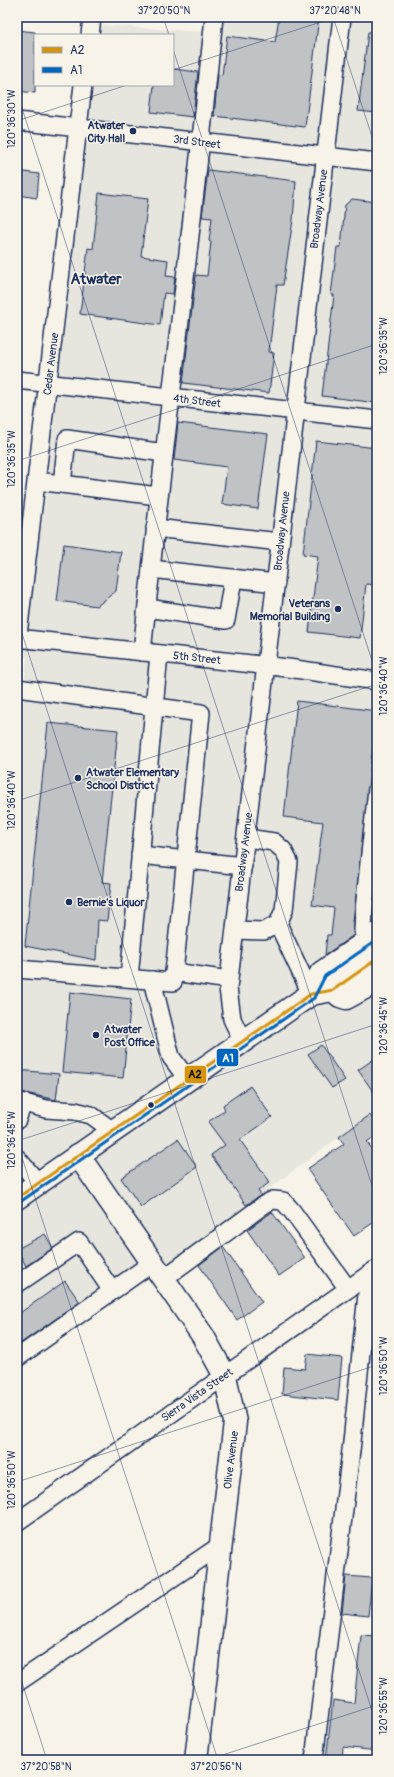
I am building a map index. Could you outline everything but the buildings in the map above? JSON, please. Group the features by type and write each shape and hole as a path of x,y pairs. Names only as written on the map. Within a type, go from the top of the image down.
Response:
{"main road":[{"path":"17,1198 311,994 333,990 373,945"},
{"path":"311,994 320,973 373,945"},
{"path":"333,990 340,996 346,998 377,981"},
{"name":"Olive Avenue","path":"78,1155 203,1336 225,1376 235,1422 196,1760"}],"street":[{"path":"90,34 92,17"},
{"path":"129,978 153,707 146,608 158,496 202,143 214,17"},
{"name":"Broadway Avenue","path":"243,1042 232,1019 228,988 342,17"},
{"name":"Cedar Avenue","path":"17,640 23,537 37,481 84,86"},
{"name":"3rd Street","path":"17,121 377,162"},
{"name":"4th Street","path":"17,380 377,420"},
{"path":"62,484 67,439 164,453"},
{"path":"37,481 158,496"},
{"path":"155,528 280,542"},
{"path":"151,569 276,583"},
{"path":"146,608 226,620 233,579"},
{"name":"5th Street","path":"17,640 266,666 377,681"},
{"path":"17,688 201,713 173,977"},
{"path":"373,945 363,930 377,790"},
{"path":"235,930 264,931 278,924 284,910 289,862 283,850 274,842 246,838"},
{"path":"140,855 243,866"},
{"path":"278,924 311,994"},
{"path":"17,969 152,980 173,977 229,980"},
{"path":"152,980 171,1057 188,1080"},
{"path":"17,1120 20,1102 46,1109 75,1111 91,1115 112,1131"},
{"path":"17,1158 38,1183"},
{"path":"17,1358 112,1291 157,1271 273,1200 283,1201 292,1211 348,1289"},
{"path":"17,1284 79,1242 112,1291"},
{"path":"314,1760 373,1272"},
{"name":"Sierra Vista Street","path":"17,1522 373,1272"},
{"path":"17,1683 221,1545"}],"shaded area":[{"path":"220,17 377,17 377,1111 336,1139 165,1266 17,1366 17,748 27,657 17,655 17,523 42,526 93,86 174,86 174,34 98,34 99,25 219,33"}],"transit line":[{"name":"A1","path":"20,1202 314,998 325,976 377,940"},
{"name":"A2","path":"17,1198 311,994 333,990 377,959"}],"place":[{"name":"Atwater City Hall","path":"133,131"},
{"name":"Veterans Memorial Building","path":"338,609"},
{"name":"Atwater Elementary School District","path":"78,778"},
{"name":"Bernie's Liquor","path":"69,902"},
{"name":"Atwater Post Office","path":"96,1035"}],"district":[{"name":"Atwater","path":"96,279"}]}
